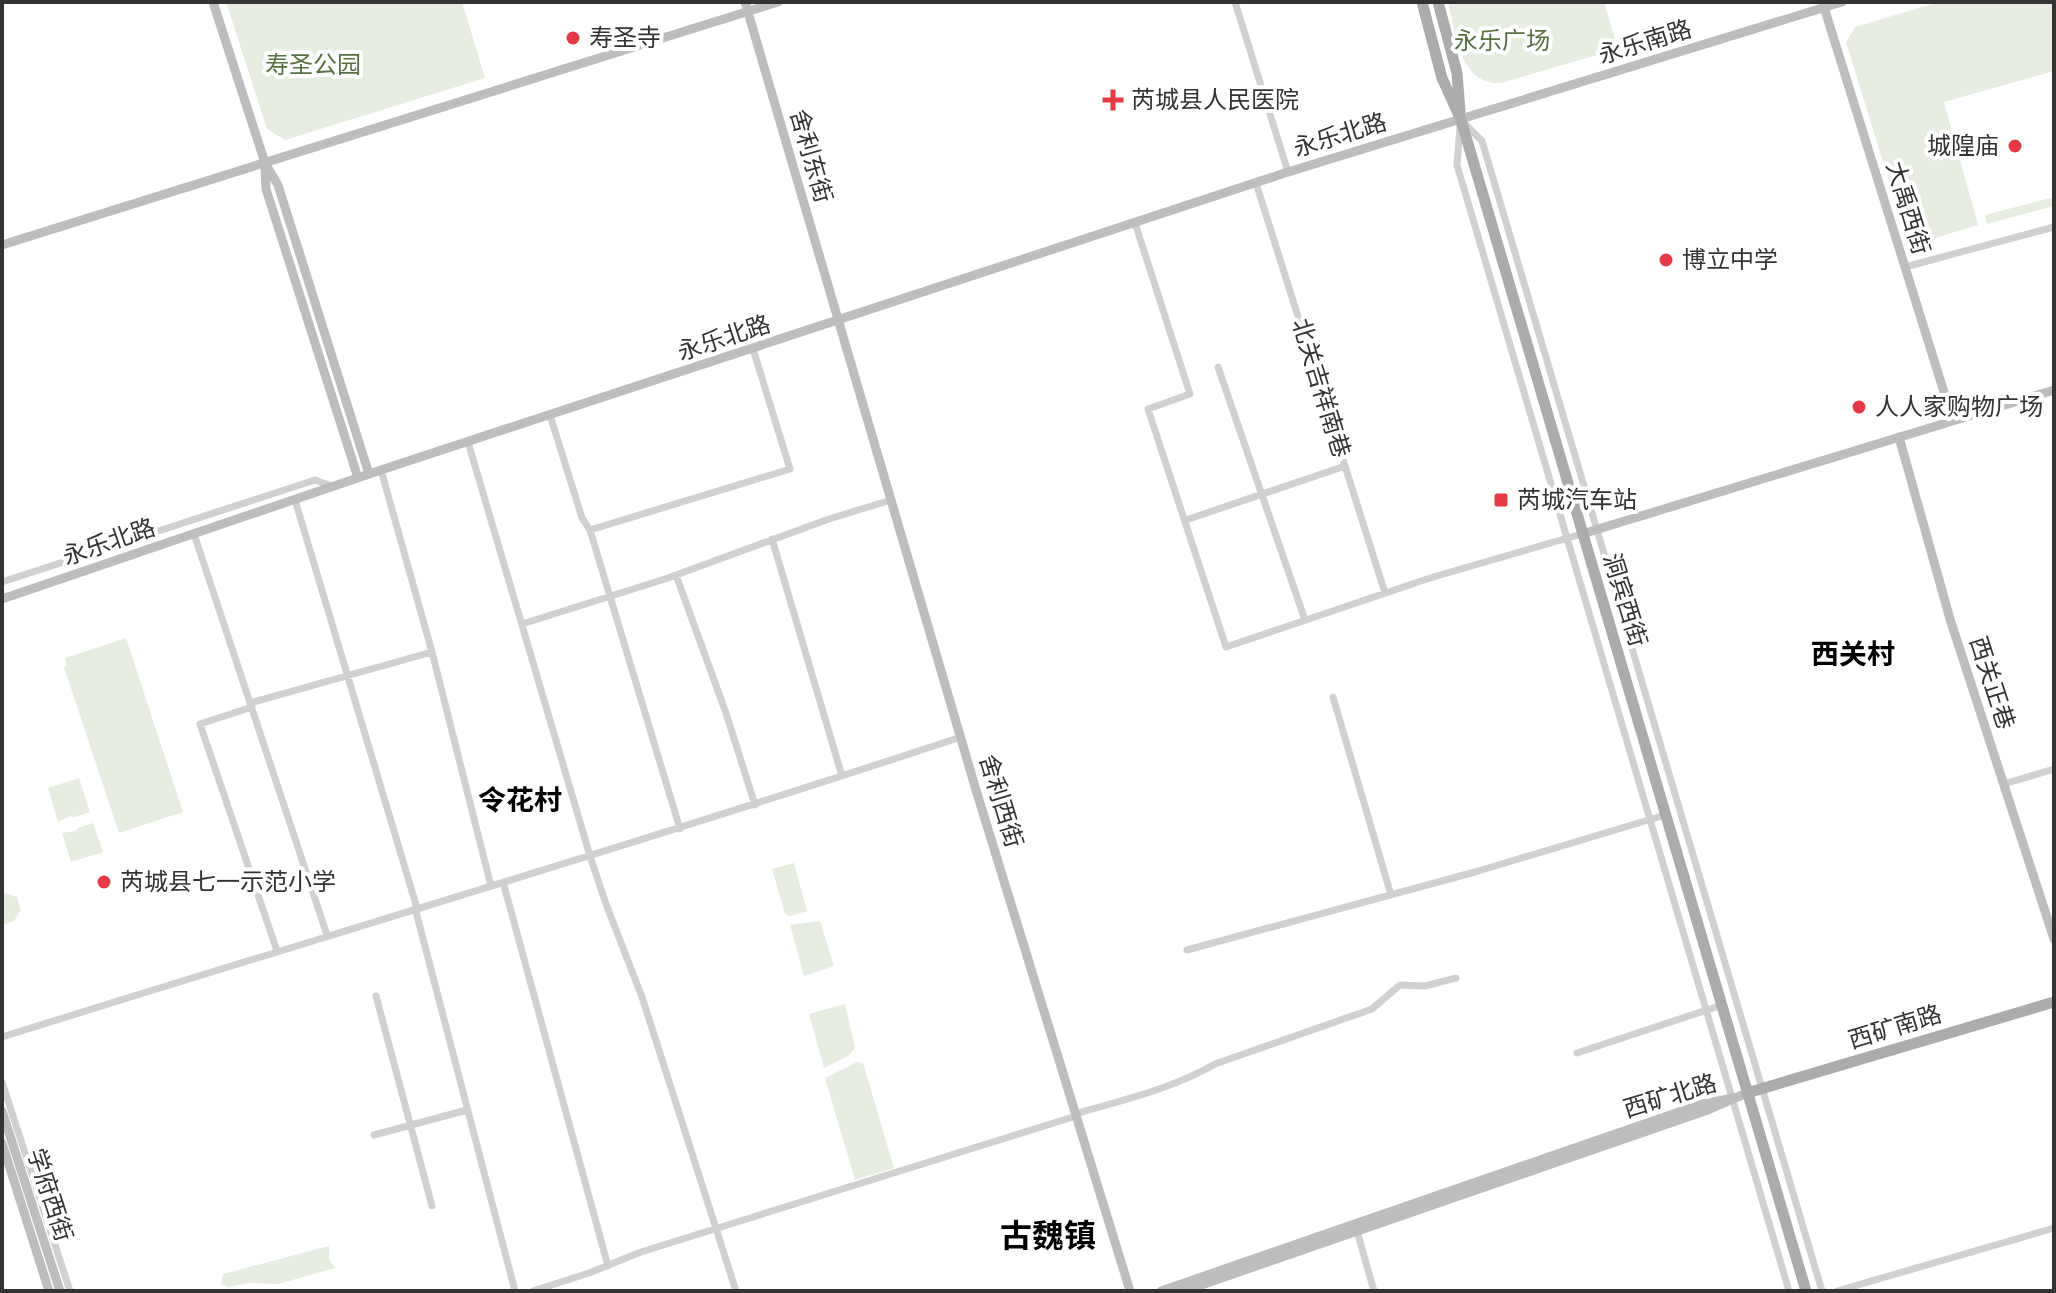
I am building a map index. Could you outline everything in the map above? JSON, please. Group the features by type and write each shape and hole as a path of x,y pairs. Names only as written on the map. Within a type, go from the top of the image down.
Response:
{"main road":[{"path":"1422,2 1442,78 1461,120"},
{"path":"1438,2 1457,73 1461,120"},
{"name":"洞宾西街","path":"1461,120 1588,532 1665,815 1806,1291"},
{"name":"西矿南路","path":"1747,1093 2054,1002"}],"street":[{"path":"213,2 265,163 278,185 369,474"},
{"path":"2,245 747,7 778,2"},
{"path":"1235,2 1288,172"},
{"name":"永乐南路","path":"1461,120 1824,5 1842,2"},
{"name":"大禹西街","path":"1824,5 1953,421"},
{"name":"舍利东街","path":"747,7 839,321"},
{"path":"1461,120 1457,165 1789,1291"},
{"name":"永乐北路","path":"2,599 381,470 1288,172 1461,120"},
{"path":"265,163 266,189 358,478"},
{"name":"北关吉祥南巷","path":"1256,183 1385,593"},
{"path":"1135,223 1190,394 1148,409 1226,647 1385,593 2054,390"},
{"path":"1905,267 2054,227"},
{"name":"舍利西街","path":"839,321 961,737 1130,1291"},
{"path":"590,530 790,469 753,349"},
{"path":"1218,367 1305,620"},
{"path":"550,415 582,518 590,530 680,829"},
{"name":"西关正巷","path":"1899,437 1950,619 2054,939"},
{"path":"468,442 590,856 642,997 736,1291"},
{"path":"1186,520 1345,466"},
{"path":"381,470 432,652 491,886"},
{"path":"2,582 315,480 334,486"},
{"path":"295,500 416,908 515,1291"},
{"path":"522,624 676,575 891,500"},
{"path":"1588,532 1822,1291"},
{"path":"194,534 327,935"},
{"path":"772,539 842,776"},
{"path":"676,575 755,805"},
{"path":"277,951 200,724 251,705 432,652"},
{"path":"1333,697 1391,895"},
{"path":"2,1037 680,829 961,737"},
{"path":"2004,784 2054,769"},
{"path":"1187,950 1391,895 1665,815"},
{"path":"503,882 608,1266"},
{"path":"533,1291 641,1252 1180,1081 1215,1064 1372,1009 1400,985 1418,987 1456,978"},
{"path":"376,996 432,1206"},
{"path":"1577,1053 1722,1005"},
{"path":"2,1082 70,1291"},
{"path":"1733,1098 1747,1093"},
{"name":"西矿北路","path":"1184,1291 1705,1111 1733,1098"},
{"name":"西矿北路","path":"1161,1291 1688,1109 1733,1098"},
{"path":"374,1135 467,1110"},
{"name":"学府西街","path":"2,1111 60,1291"},
{"name":"学府西街","path":"2,1143 49,1291"},
{"path":"1837,1291 2054,1228"},
{"path":"1357,1231 1374,1291"}],"green space":[{"name":"寿圣公园","path":"226,2 462,2 485,78 285,140 267,129"},
{"name":"永乐广场","path":"1448,2 1604,2 1618,49 1501,83 1487,81 1476,76 1462,55"},
{"path":"1939,2 2054,2 2054,71 1944,102 1978,225 1909,246 1846,42 1855,27"},
{"path":"2054,197 2054,206 1987,224 1985,215"},
{"path":"126,638 183,812 119,833 64,667 67,666 65,658"},
{"path":"79,778 90,812 58,822 48,788"},
{"path":"93,823 103,852 71,862 62,833"},
{"path":"794,863 807,911 791,916 785,914 772,869"},
{"path":"2,894 17,897 21,910 14,921 2,925"},
{"path":"820,921 834,966 804,976 790,925"},
{"path":"845,1004 855,1048 848,1056 824,1068 809,1014"},
{"path":"857,1062 863,1063 894,1168 855,1180 825,1078"},
{"path":"329,1246 329,1259 335,1268 278,1284 250,1283 228,1287 221,1284 223,1274"}],"place":[{"name":"寿圣寺","path":"573,38"},
{"name":"芮城县人民医院","path":"1113,100"},
{"name":"城隍庙","path":"2015,146"},
{"name":"博立中学","path":"1666,260"},
{"name":"人人家购物广场","path":"1859,407"},
{"name":"芮城汽车站","path":"1501,500"},
{"name":"芮城县七一示范小学","path":"104,882"}],"district":[{"name":"西关村","path":"1853,654"},
{"name":"令花村","path":"520,800"},
{"name":"古魏镇","path":"1048,1236"}]}
